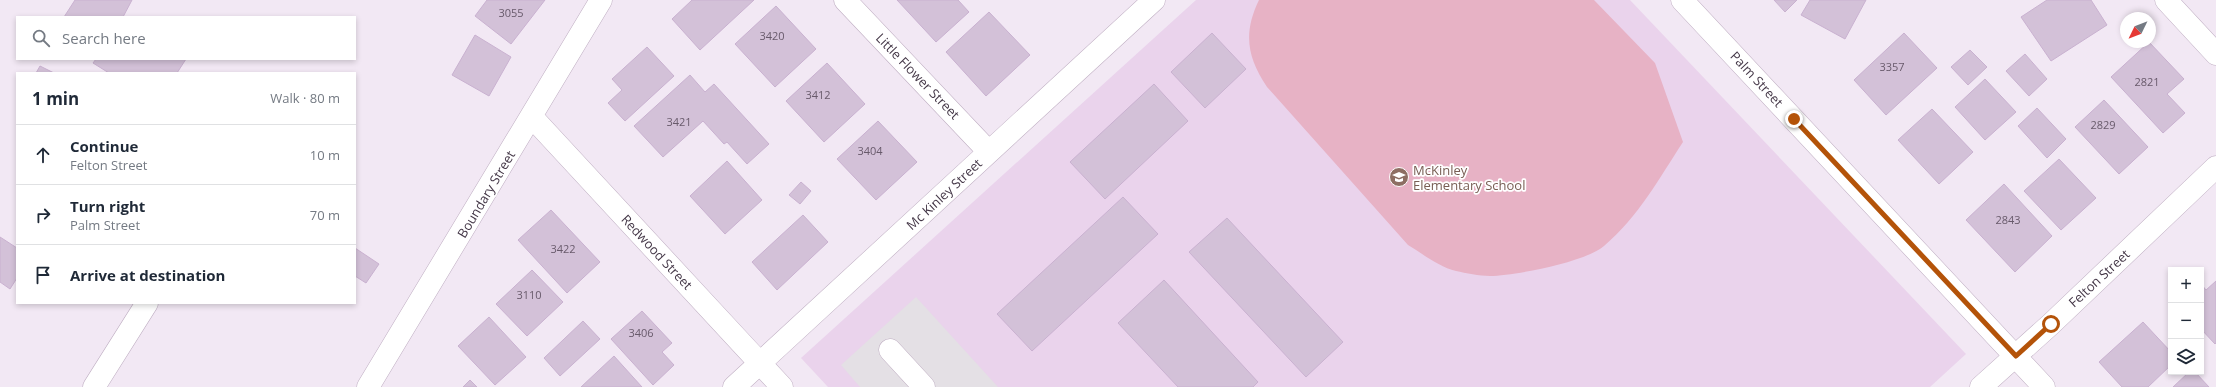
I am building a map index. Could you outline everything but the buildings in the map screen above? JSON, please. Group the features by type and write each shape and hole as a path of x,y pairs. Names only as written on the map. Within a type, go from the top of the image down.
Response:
{"street":[{"name":"Boundary Street","path":"368,387 602,0"},
{"name":"Little Flower Street","path":"845,0 989,152"},
{"name":"Mc Kinley Street","path":"734,387 1154,0"},
{"path":"2166,0 2216,54"},
{"name":"Palm Street","path":"1685,1 2044,387"},
{"name":"Redwood Street","path":"532,117 782,387"},
{"name":"Felton Street","path":"1981,387 2016,356 2216,167"},
{"path":"94,387 146,304"},
{"path":"890,350 924,387"}],"shaded area":[{"name":"McKinley Elementary School","path":"1196,0 1630,0 1966,354 1930,387 828,387 801,358"},
{"path":"1259,0 1594,0 1655,63 1683,142 1638,210 1604,246 1594,252 1566,263 1532,271 1502,275 1481,276 1450,269 1437,263 1408,245 1267,87 1255,65 1251,55 1250,45 1249,34 1251,23"},
{"path":"916,297 998,387 860,387 841,365"}],"place":[{"name":"McKinley Elementary School","path":"1399,177"}],"route":[{"path":"1794,119 2016,356 2051,324"}]}
